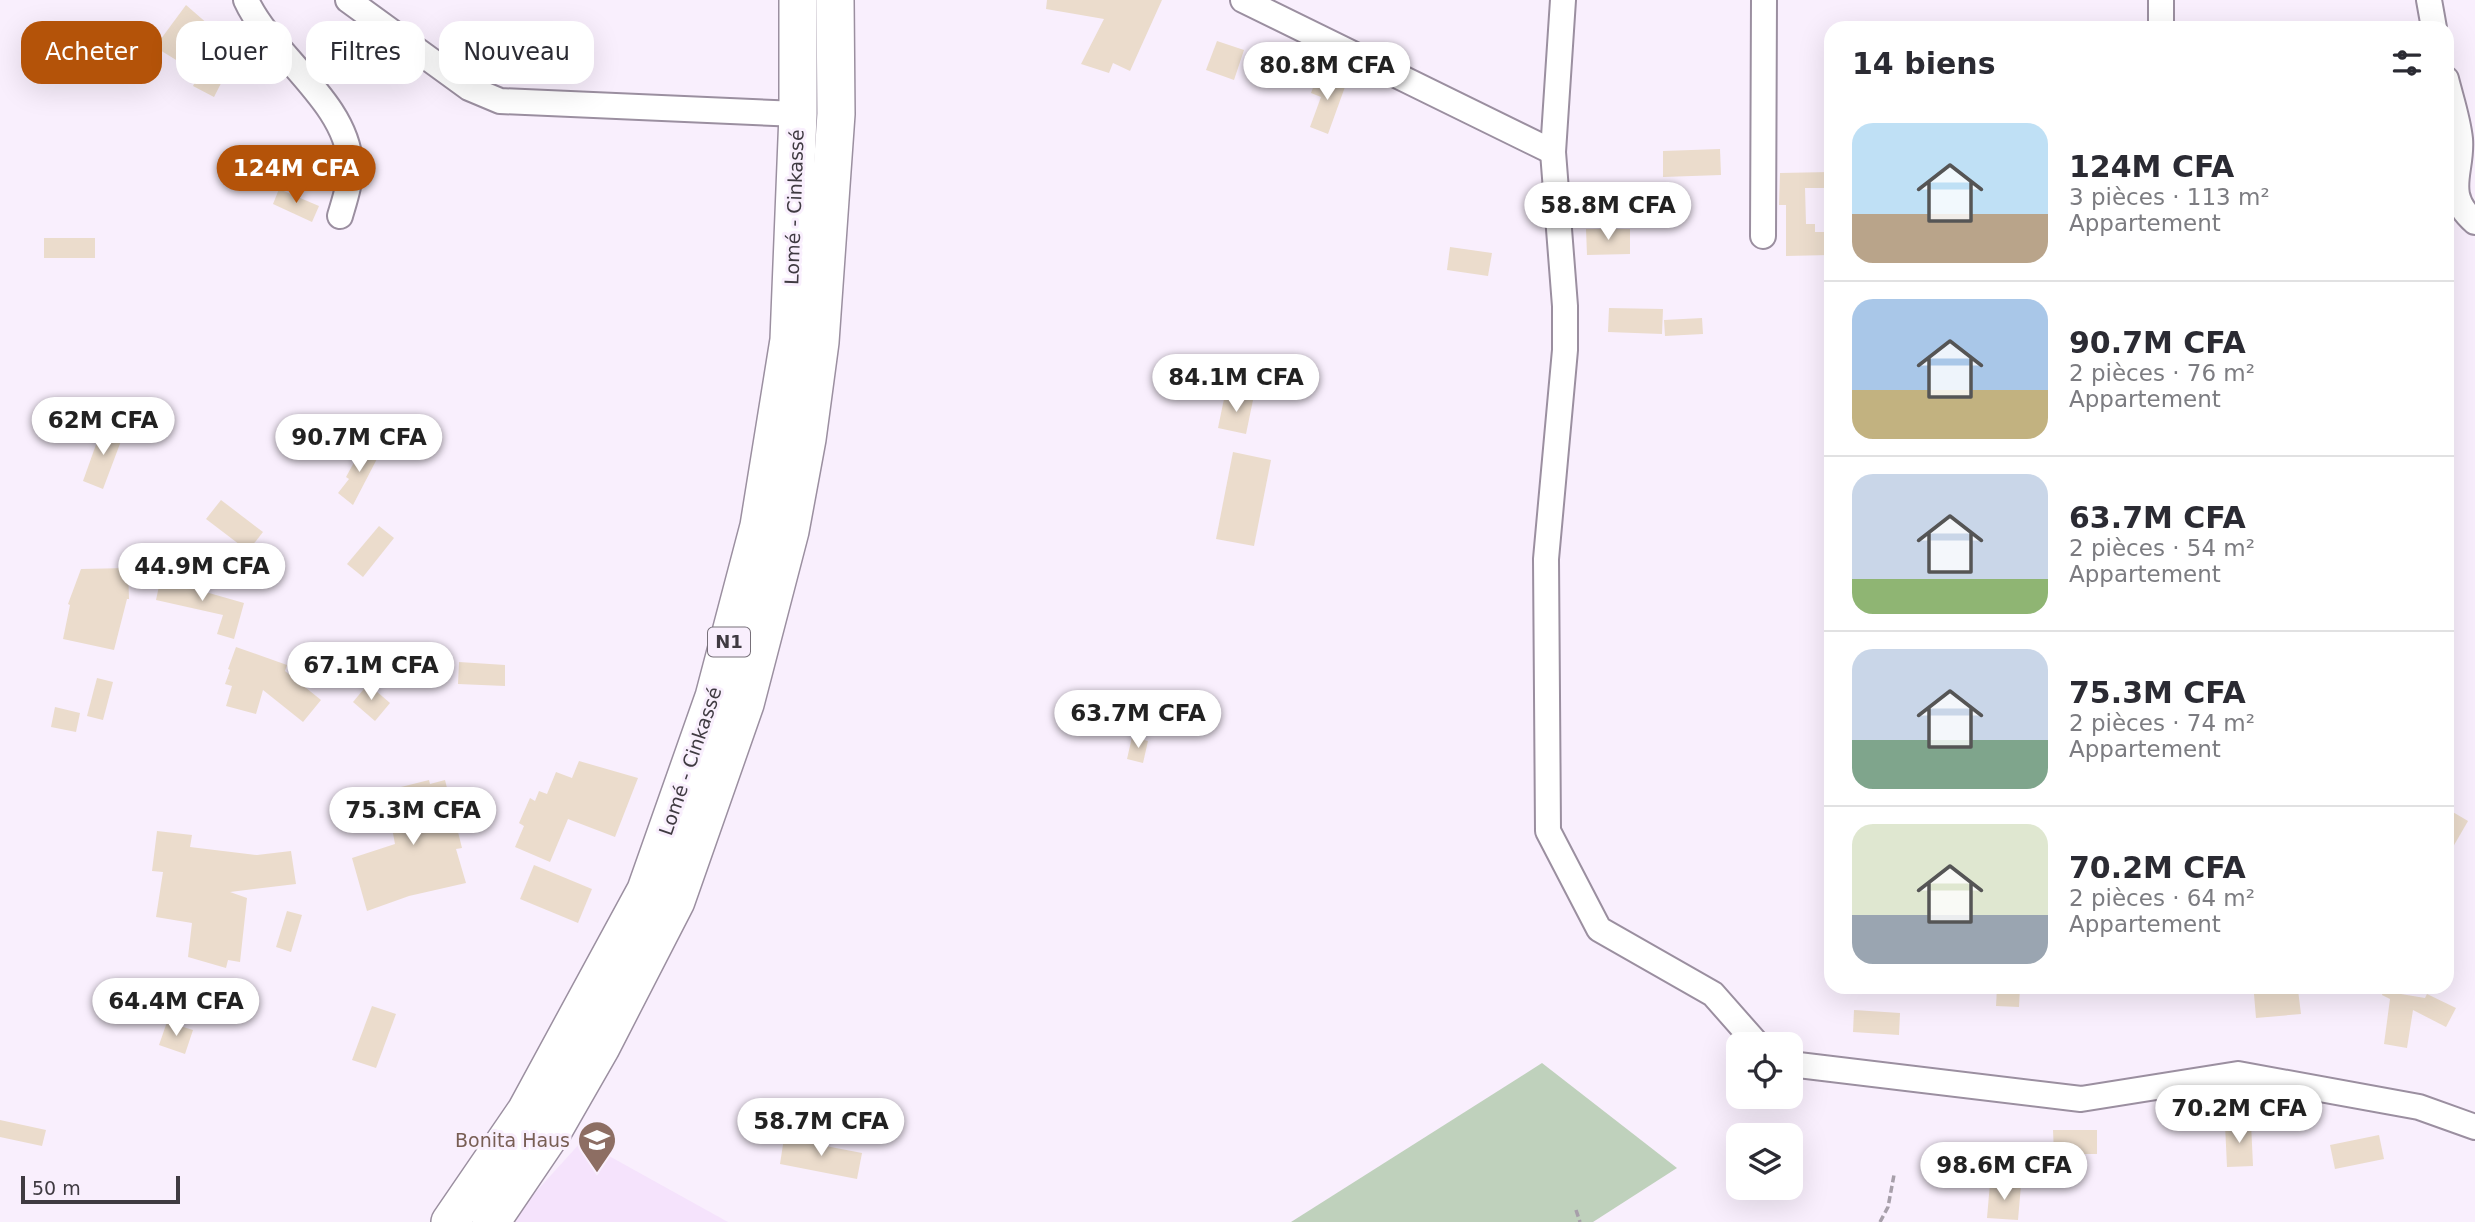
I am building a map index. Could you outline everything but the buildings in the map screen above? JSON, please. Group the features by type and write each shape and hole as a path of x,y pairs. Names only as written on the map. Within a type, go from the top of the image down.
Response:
{"highway":[{"name":"Lomé - Cinkassé","path":"450,1222 526,1111 661,895 759,526 789,340 798,114 798,0"},
{"name":"Lomé - Cinkassé","path":"491,1222 561,1118 601,1047 661,895 745,704 790,531 820,342 835,128 835,0"}],"street":[{"path":"246,0 263,29 331,111 343,134 350,161 350,173 340,216"},
{"path":"348,0 469,88 500,101 798,114"},
{"path":"1243,0 1553,152"},
{"path":"1563,0 1553,152 1566,350 1546,559 1548,831 1599,929 1713,994 1747,1032"},
{"path":"1763,236 1764,0"},
{"path":"2161,0 2161,21"},
{"path":"2429,0 2433,21"},
{"path":"2454,111 2461,148 2456,188 2460,203 2475,222"},
{"path":"1803,1066 2081,1099 2238,1074 2419,1107 2475,1127"}],"path":[{"path":"1880,1222 1888,1207 1894,1175"},
{"path":"1576,1210 1580,1222"}],"shaded area":[{"name":"Bonita Haus","path":"582,1141 728,1222 514,1222 523,1206"}],"green space":[{"path":"1542,1063 1677,1168 1593,1222 1291,1222"}],"place":[{"name":"Bonita Haus","path":"597,1174"}]}
